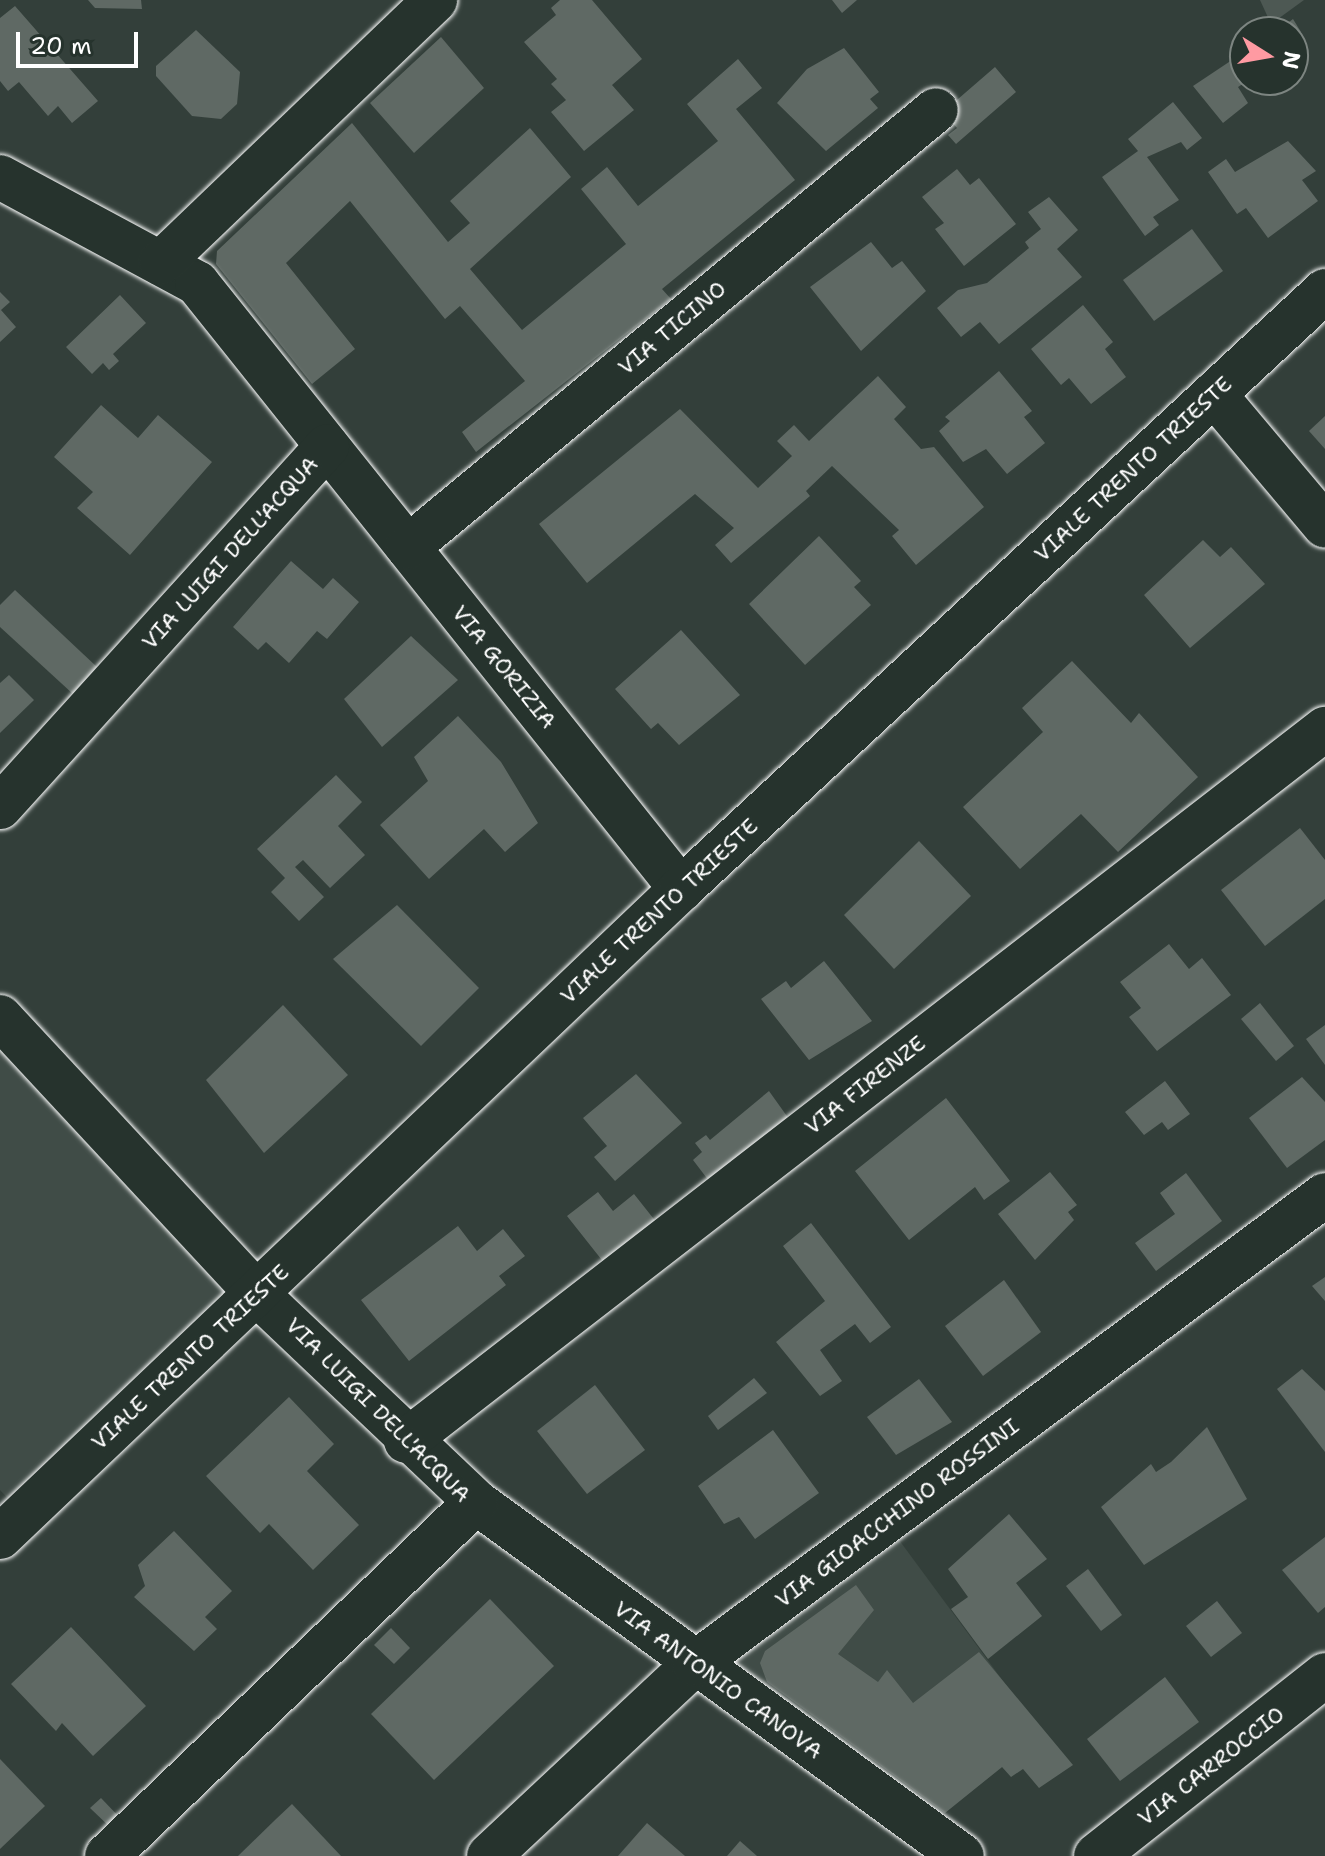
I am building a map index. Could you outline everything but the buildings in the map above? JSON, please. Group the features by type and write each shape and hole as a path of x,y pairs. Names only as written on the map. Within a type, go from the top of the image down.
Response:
{"street":[{"path":"161,263 435,0"},
{"name":"VIA TICINO","path":"408,547 936,110"},
{"name":"VIA LUIGI DELL'ACQUA","path":"0,177 197,283 327,446 0,807"},
{"name":"VIALE TRENTO TRIESTE","path":"0,1537 681,889 1325,291"},
{"path":"1214,394 1325,526"},
{"name":"VIA GORIZIA","path":"327,446 681,889"},
{"name":"VIA FIRENZE","path":"406,1441 1325,729"},
{"name":"VIA LUIGI DELL'ACQUA","path":"6,1036 257,1294 406,1441 476,1502 107,1856"},
{"name":"VIA GIOACCHINO ROSSINI","path":"489,1856 694,1664 1325,1195"},
{"name":"VIA ANTONIO CANOVA","path":"476,1502 694,1664 962,1856"},
{"name":"VIA CARROCCIO","path":"1096,1856 1325,1675"}],"shaded area":[{"path":"1260,0 1304,0 1282,16 1267,16"},
{"path":"0,1046 249,1294 16,1507 0,1490"},
{"path":"888,1525 1043,1735 926,1827 699,1664"}]}
